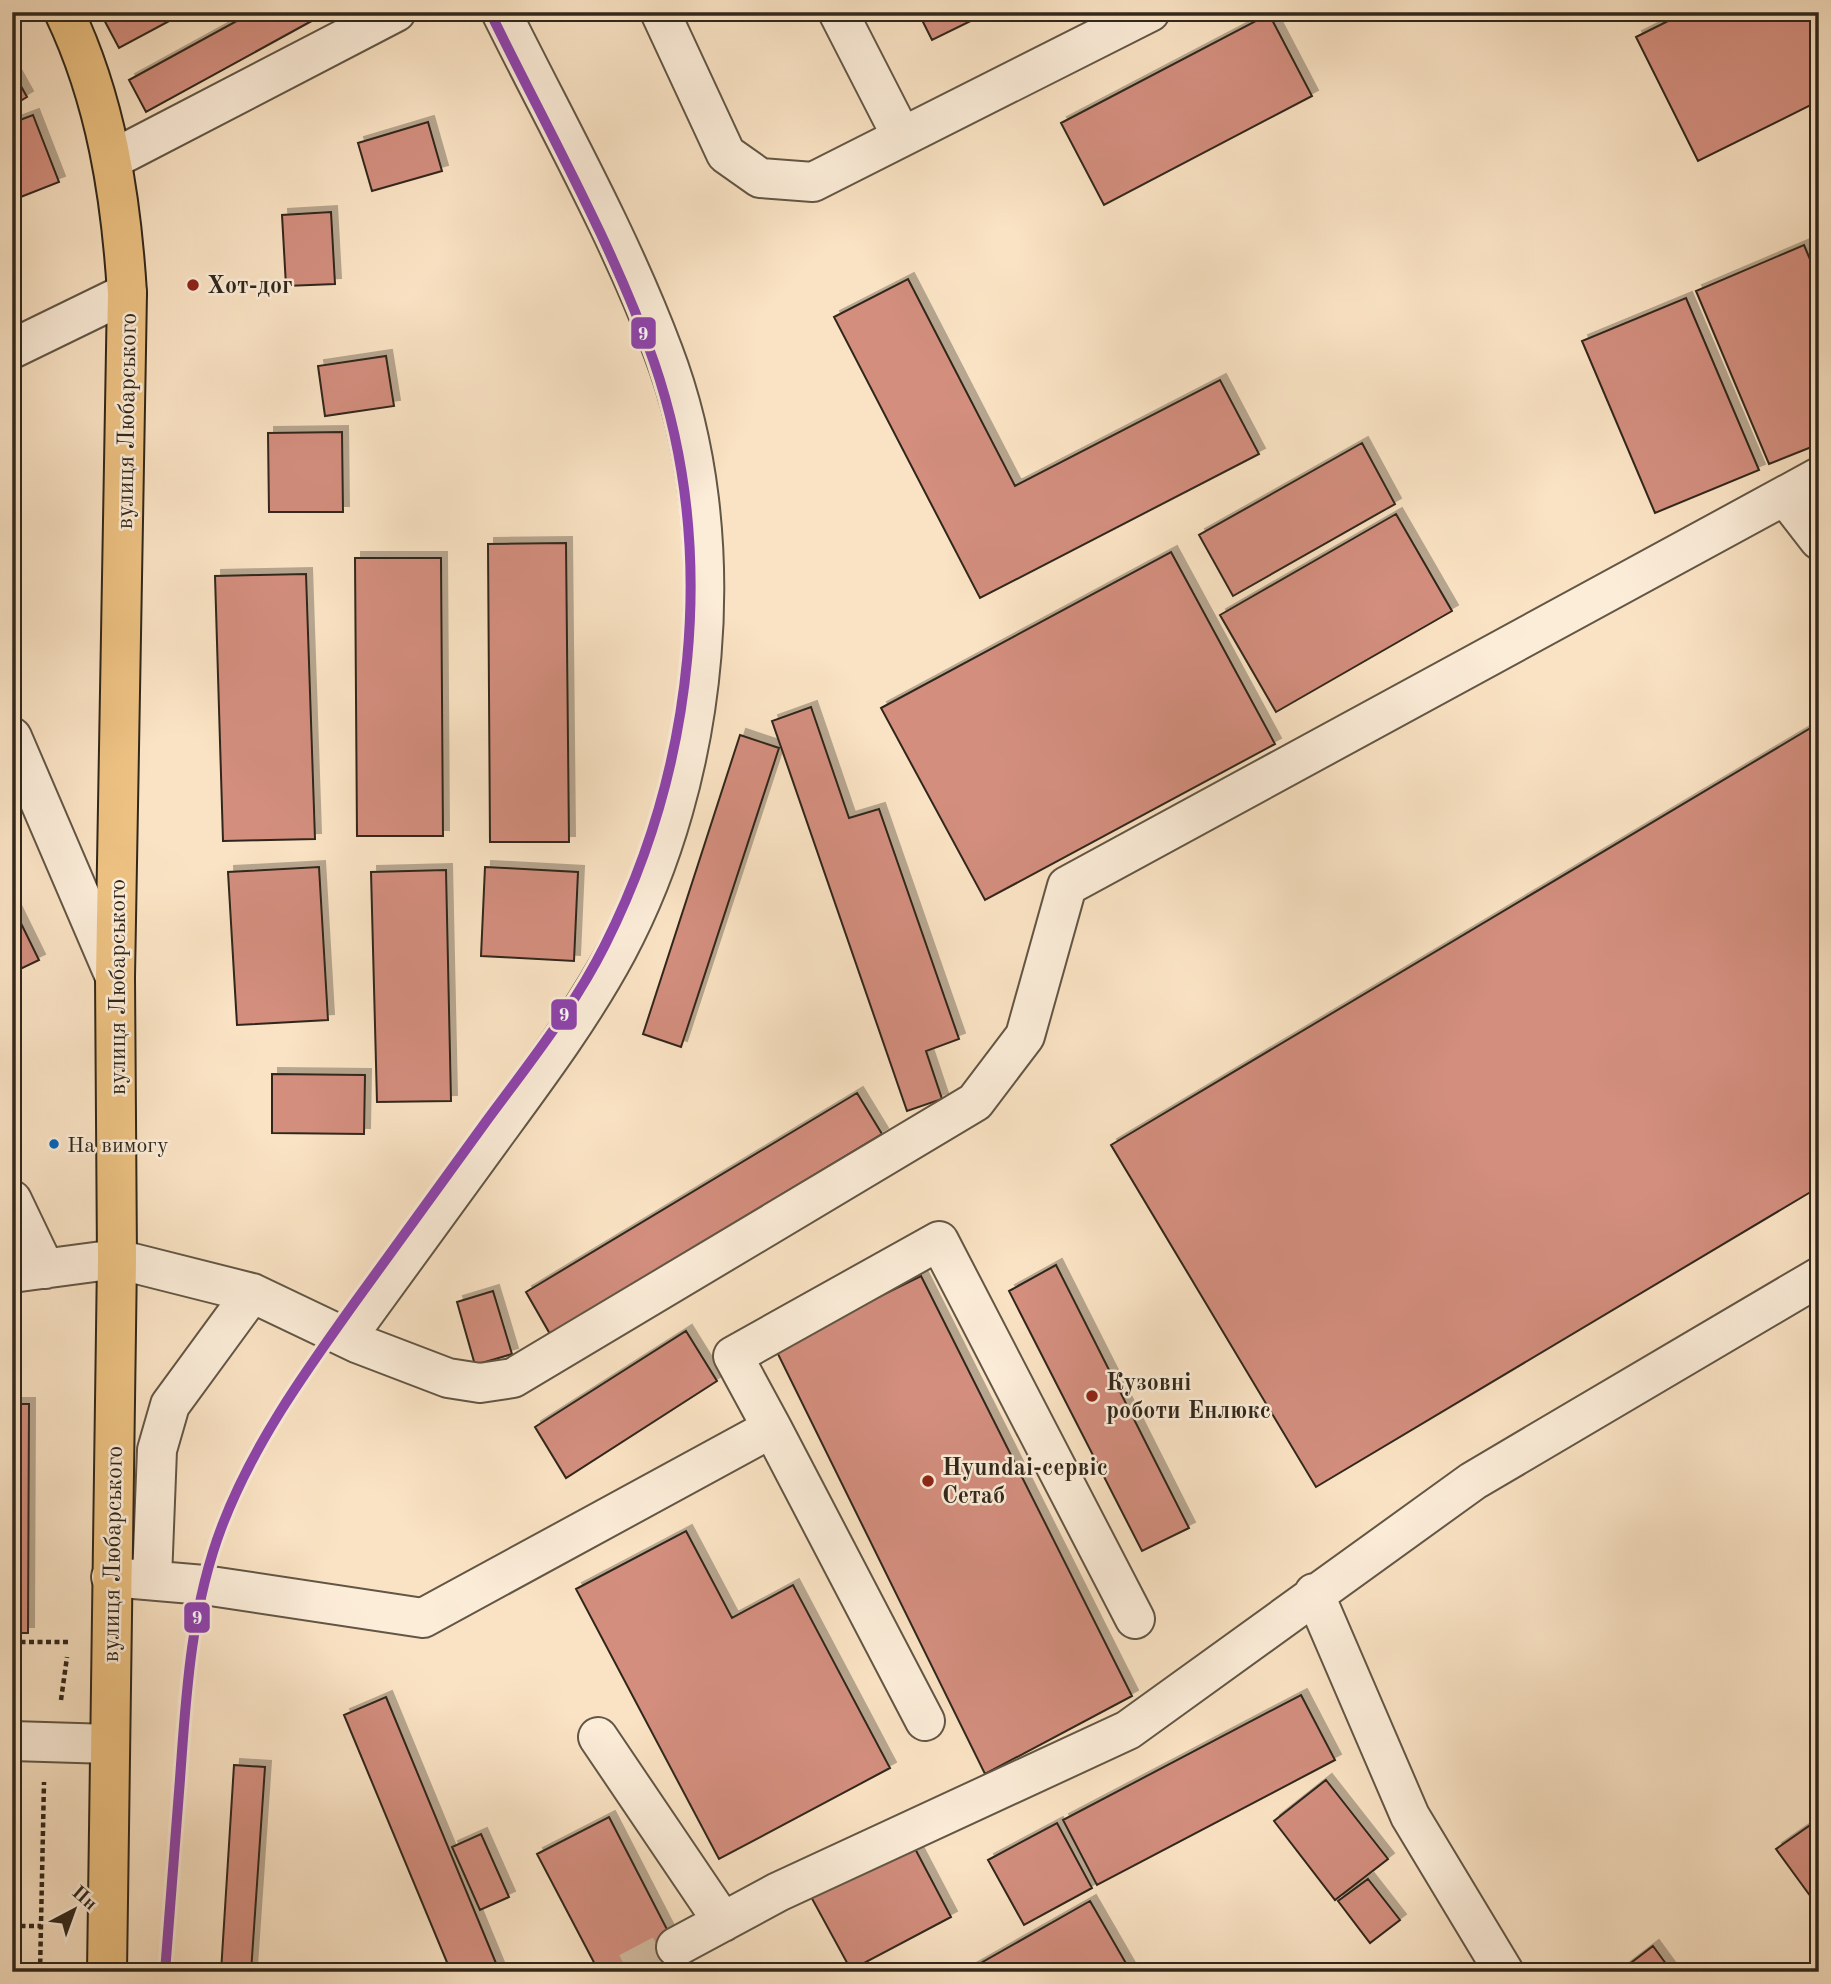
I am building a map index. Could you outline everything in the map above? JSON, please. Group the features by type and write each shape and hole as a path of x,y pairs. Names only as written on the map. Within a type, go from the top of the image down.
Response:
{"main road":[{"name":"вулиця Любарського","path":"64,12 84,60 113,159 123,231 127,293 115,977 117,1259 107,1972"}],"street":[{"path":"113,159 396,12"},
{"path":"347,1337 533,1081 591,996 619,948 652,871 672,810 694,718 704,597 701,522 694,468 676,390 664,351 633,281 501,12"},
{"path":"660,12 726,154 760,178 813,182 1150,12"},
{"path":"838,12 902,137"},
{"path":"12,349 127,293"},
{"path":"12,1200 29,1271 117,1259 252,1293 347,1337 448,1378 480,1383 513,1378 975,1102 1025,1036 1067,886 1819,477"},
{"path":"1785,496 1819,540"},
{"path":"12,737 115,977"},
{"path":"925,1721 733,1356 939,1241 1135,1619"},
{"path":"676,1947 778,1892 1128,1730 1314,1593 1473,1481 1819,1277"},
{"path":"152,1579 158,1450 170,1405 252,1293"},
{"path":"111,1577 152,1579 423,1618 772,1428"},
{"path":"1314,1593 1410,1816 1504,1972"},
{"path":"598,1737 723,1922"},
{"path":"28,1741 110,1744"}],"path":[{"path":"12,1642 44,1642"},
{"path":"40,1972 41,1926 28,1741 60,1716 69,1642"},
{"path":"12,1926 41,1926"}],"building":[{"path":"186,12 119,48 101,14"},
{"path":"253,12 328,12 146,112 129,80"},
{"path":"918,12 989,12 932,40"},
{"path":"1686,12 1819,12 1819,101 1698,161 1636,37"},
{"path":"1269,14 1312,96 1104,205 1061,123"},
{"path":"12,70 27,97 12,106"},
{"path":"33,115 59,182 13,200 12,123"},
{"path":"428,122 442,171 372,191 358,143"},
{"path":"331,212 335,284 286,286 282,215"},
{"path":"1804,245 1819,281 1819,444 1769,464 1696,291"},
{"path":"908,279 1015,486 1220,380 1259,454 980,598 834,317"},
{"path":"1686,298 1759,470 1655,513 1582,341"},
{"path":"386,356 394,406 325,416 318,366"},
{"path":"342,432 343,512 269,512 268,433"},
{"path":"1362,443 1395,504 1233,596 1199,535"},
{"path":"1396,514 1452,611 1276,712 1220,615"},
{"path":"566,543 569,842 490,842 488,544"},
{"path":"1171,552 1275,744 985,900 881,708"},
{"path":"355,558 441,558 443,836 357,836"},
{"path":"306,574 315,839 223,841 215,576"},
{"path":"811,707 849,818 879,809 959,1039 926,1051 942,1099 907,1111 772,721"},
{"path":"1819,723 1819,1187 1316,1487 1111,1145"},
{"path":"740,735 779,748 681,1047 643,1034"},
{"path":"319,867 328,1020 237,1025 228,872"},
{"path":"485,867 578,872 574,961 481,956"},
{"path":"446,870 451,1101 377,1102 371,872"},
{"path":"12,905 39,960 12,973"},
{"path":"272,1074 365,1075 364,1134 272,1133"},
{"path":"857,1093 882,1134 550,1334 526,1292"},
{"path":"1056,1265 1189,1528 1142,1551 1009,1291"},
{"path":"921,1276 1132,1696 985,1774 775,1348"},
{"path":"493,1291 512,1354 475,1365 457,1302"},
{"path":"686,1331 717,1381 566,1478 535,1427"},
{"path":"12,1404 29,1404 28,1633 12,1633"},
{"path":"686,1531 732,1618 793,1585 890,1768 719,1859 576,1589"},
{"path":"1301,1695 1335,1760 1097,1885 1063,1820"},
{"path":"386,1697 498,1968 489,1972 451,1972 344,1715"},
{"path":"234,1765 265,1767 251,1972 221,1972"},
{"path":"1326,1780 1388,1859 1335,1900 1274,1821"},
{"path":"609,1817 689,1972 599,1972 537,1854"},
{"path":"1819,1819 1819,1908 1776,1849"},
{"path":"1057,1823 1092,1888 1024,1925 988,1860"},
{"path":"481,1834 509,1897 480,1910 452,1847"},
{"path":"911,1841 951,1917 851,1970 810,1895"},
{"path":"1368,1879 1400,1920 1370,1943 1338,1901"},
{"path":"1090,1901 1131,1972 965,1972"},
{"path":"1653,1946 1672,1972 1619,1972"}],"tunnel":[{"path":"628,1972 676,1947"}],"transit line":[{"name":"9","path":"165,1972 192,1651 203,1588 234,1496 264,1439 334,1331 579,992 605,945 635,877 659,806 677,733 687,658 691,583 686,508 674,434 654,362 619,273 490,12"}],"place":[{"name":"Хот-дог","path":"193,285"},
{"name":"На вимогу","path":"54,1144"},
{"name":"Кузовні роботи Енлюкс","path":"1092,1396"},
{"name":"Hyundai-сервіс Сетаб","path":"928,1481"}]}
